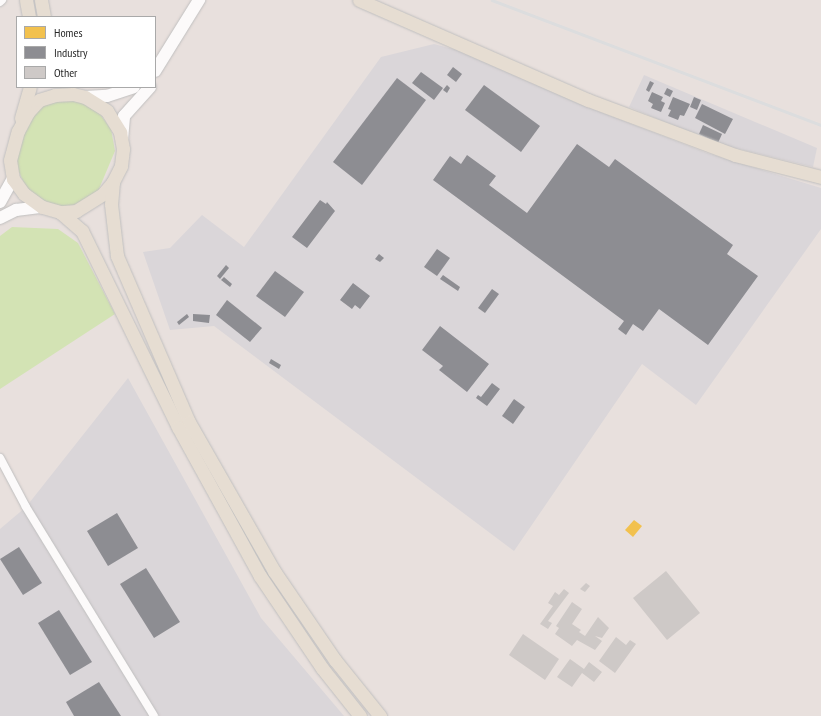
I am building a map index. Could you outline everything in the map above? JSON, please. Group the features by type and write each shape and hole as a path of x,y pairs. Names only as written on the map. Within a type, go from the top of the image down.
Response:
{"main road":[{"path":"26,0 29,16"},
{"path":"41,0 44,16"},
{"path":"156,69 199,0"},
{"path":"359,0 588,100 735,155 821,177"},
{"path":"30,88 10,160 13,179 24,194 42,207 60,212 76,211 91,203 113,182 121,166 124,116 149,88"},
{"path":"18,131 28,112 39,100 56,95 78,93 107,96 131,88"},
{"path":"78,93 97,103 114,121 122,145"},
{"path":"0,202 13,179"},
{"path":"113,182 111,204 117,256 189,422 274,570 336,660 380,716"},
{"path":"0,218 16,210 42,207"},
{"path":"60,212 82,231 178,427 260,576 322,668 360,716"}],"street":[{"path":"0,458 26,507 154,716"}],"shaded area":[{"path":"434,44 460,51 598,111 707,153 821,188 821,229 696,405 642,364 514,551 214,326 170,330 143,252 170,248 202,215 244,247 381,57"},
{"path":"644,75 817,148 813,167 715,143 629,107"},
{"path":"128,378 261,618 344,716 0,716 0,529 26,507"}],"green space":[{"path":"57,99 80,102 97,110 111,129 115,151 96,196 68,207 47,205 28,193 16,165 22,136 33,111"},
{"path":"12,227 58,229 78,243 115,314 0,389 0,236"}],"building: Homes":[{"path":"634,520 642,526 633,537 625,530"}],"building: Industry":[{"path":"453,67 462,74 456,82 447,75"},
{"path":"421,72 443,88 434,100 412,83"},
{"path":"397,78 426,100 362,185 333,162"},
{"path":"650,81 654,83 649,92 646,90"},
{"path":"447,85 450,88 447,93 443,90"},
{"path":"484,85 540,126 521,152 465,110"},
{"path":"667,88 673,91 670,97 664,94"},
{"path":"652,92 663,97 661,101 665,103 661,112 651,108 653,104 648,101"},
{"path":"673,97 690,104 684,116 680,115 678,120 668,116 671,110 668,109"},
{"path":"694,97 701,100 697,110 690,107"},
{"path":"702,104 733,119 725,134 695,118"},
{"path":"703,125 722,134 718,143 699,134"},
{"path":"577,144 609,167 615,159 733,245 727,254 758,276 708,345 659,309 643,331 633,324 626,335 618,329 624,321 433,180 450,156 461,164 467,155 496,176 489,185 527,213"},
{"path":"320,200 326,204 327,202 335,211 307,248 292,237"},
{"path":"437,249 450,258 437,276 424,267"},
{"path":"379,254 384,258 380,262 375,259"},
{"path":"226,265 229,268 220,279 217,276"},
{"path":"275,271 304,292 285,317 256,296"},
{"path":"443,275 460,287 458,291 440,279"},
{"path":"224,277 232,284 230,287 221,280"},
{"path":"353,283 370,296 360,309 355,305 352,309 340,300"},
{"path":"492,289 499,294 485,313 478,308"},
{"path":"227,300 262,328 250,342 216,315"},
{"path":"187,314 189,317 179,325 177,322"},
{"path":"193,314 210,315 209,323 193,321"},
{"path":"440,326 489,364 467,392 439,370 443,366 422,350"},
{"path":"271,359 281,365 279,369 269,363"},
{"path":"492,383 500,389 487,406 476,398 478,395 481,397"},
{"path":"514,399 525,407 513,424 502,416"},
{"path":"117,513 138,548 108,566 87,531"},
{"path":"19,547 42,583 23,595 0,559"},
{"path":"146,568 180,622 154,638 120,584"},
{"path":"59,610 92,662 70,675 38,623"},
{"path":"99,682 121,716 74,716 66,702"}],"building: Other":[{"path":"666,571 700,613 667,640 633,598"},
{"path":"586,583 590,586 585,592 580,589"},
{"path":"564,589 569,593 548,621 552,623 548,629 540,624 553,606 548,603 555,592 559,595"},
{"path":"572,602 582,609 572,624 581,630 579,632 585,636 598,617 609,628 602,638 595,636 602,641 595,650 577,640 572,646 555,634 559,628 556,626"},
{"path":"523,634 559,659 545,680 509,655"},
{"path":"616,637 626,645 630,640 636,644 615,673 599,661"},
{"path":"570,659 584,669 589,662 602,672 594,682 582,673 572,687 557,677"}],"railway":[{"path":"492,0 821,125"}]}
